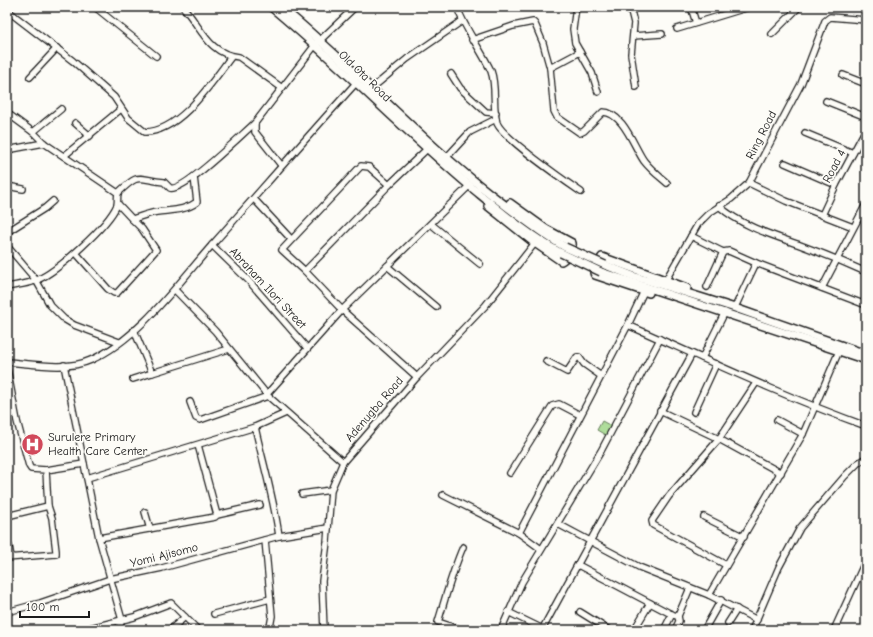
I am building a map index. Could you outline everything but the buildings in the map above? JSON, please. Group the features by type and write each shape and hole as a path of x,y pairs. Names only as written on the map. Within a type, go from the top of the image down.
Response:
{"street":[{"path":"95,7 156,56"},
{"path":"183,7 196,22 209,43 214,48 231,57 239,57 282,88"},
{"name":"Old Ota Road","path":"271,7 318,42 356,83 427,149 444,160"},
{"name":"Old Ota Road","path":"281,7 371,89 444,160"},
{"path":"7,288 36,280 63,264 76,253 107,219 118,204 118,193 131,180 136,178 164,182 170,188 174,189 194,177 255,123 318,42 355,7"},
{"path":"457,7 462,21 472,40 492,73 496,116 502,131 581,192"},
{"path":"576,7 574,38 592,73 598,92"},
{"path":"630,7 634,23 631,54 636,87"},
{"path":"691,7 696,23"},
{"path":"677,29 749,7"},
{"path":"772,34 799,7"},
{"path":"8,10 114,97 121,109 133,123 145,132 152,132 166,127 197,101 231,57"},
{"name":"Ring Road","path":"668,276 698,224 709,213 731,199 749,183 801,84 825,21 830,17 866,20"},
{"path":"371,89 407,59 462,21"},
{"path":"472,40 513,26 533,22 540,37 550,68 553,87 553,106 557,117 578,132 582,133 603,112 616,118 633,139 643,160 667,183"},
{"path":"633,36 662,34"},
{"path":"30,78 56,48"},
{"path":"550,68 580,52"},
{"path":"451,74 460,88 486,112 496,116"},
{"path":"843,75 866,84"},
{"path":"7,362 64,365 91,360 119,342 134,330 175,290 212,245 254,199 281,165 356,83"},
{"path":"826,101 866,117"},
{"path":"33,132 61,109"},
{"path":"64,156 121,109"},
{"path":"7,114 33,132 44,143 118,193"},
{"path":"444,160 470,132 496,116"},
{"path":"75,123 90,136"},
{"path":"255,123 255,132 281,165"},
{"name":"Road 4","path":"822,215 836,185 866,129"},
{"path":"805,133 853,153"},
{"path":"7,150 44,143"},
{"path":"305,271 389,185 427,149"},
{"path":"444,160 470,185 489,197 499,196 546,229 573,244 566,258 561,261 490,208 489,197"},
{"path":"444,160 524,228 563,250 603,268 700,305 725,312 866,360"},
{"path":"785,163 836,185"},
{"path":"389,185 369,168 361,166 282,250 305,271 342,310 417,377"},
{"path":"132,219 153,213 173,212 194,205 197,202 194,177"},
{"path":"749,183 786,201 852,228"},
{"path":"190,402 196,418 200,420 268,395 307,348 342,310 470,185"},
{"path":"7,186 23,189"},
{"path":"254,199 291,239"},
{"path":"7,232 45,208 53,200"},
{"path":"76,253 108,289 114,293 117,293 156,250 142,229 118,204"},
{"path":"822,288 836,258 866,204"},
{"path":"719,206 733,217 750,226 836,258 866,272"},
{"path":"430,224 480,264"},
{"path":"691,236 723,252 729,251 756,263 866,305"},
{"name":"Adenugba Road","path":"324,630 322,580 332,490 343,462 417,377 485,306 535,243"},
{"name":"Abraham Ilori Street","path":"212,245 248,280 307,348"},
{"path":"7,246 36,280 50,305 64,319 74,325 119,342"},
{"path":"707,287 723,252"},
{"path":"700,305 684,303 644,291 595,275 594,273 602,257 695,291 704,298"},
{"path":"736,305 756,263"},
{"path":"387,266 436,307"},
{"path":"603,268 704,298 866,354"},
{"path":"175,290 215,331 268,395 286,413 343,462"},
{"path":"519,533 628,325 644,291"},
{"path":"702,358 725,312"},
{"path":"628,325 756,383 816,408 866,426"},
{"path":"134,330 152,373"},
{"path":"501,630 522,582 541,548 558,524 601,451 660,339"},
{"path":"133,379 230,349"},
{"path":"709,595 803,434 816,408 839,351"},
{"path":"508,612 544,629 589,541 692,354"},
{"path":"546,361 567,372 576,357 579,357 584,364 601,376"},
{"path":"694,412 716,364"},
{"path":"64,365 99,538 122,620 118,630"},
{"path":"7,368 17,421 31,469 46,470 84,464"},
{"path":"726,565 652,523 669,496 719,439 756,383"},
{"path":"510,473 552,406 559,404 580,415"},
{"path":"660,411 719,439 781,473"},
{"path":"87,478 255,427 286,413"},
{"path":"777,420 803,434"},
{"path":"255,427 267,483 275,508 279,536"},
{"path":"198,445 217,515"},
{"path":"752,630 779,567 800,528 858,462 866,458"},
{"path":"9,546 9,557 56,554 52,518 48,506 46,470"},
{"path":"302,494 332,490"},
{"path":"443,495 519,533 541,548"},
{"path":"99,538 215,517 217,515 260,505"},
{"path":"7,516 48,506"},
{"path":"145,512 150,529"},
{"path":"704,517 744,537"},
{"path":"558,524 639,566 721,600 757,620"},
{"name":"Yomi Ajisomo","path":"7,612 40,603 110,579 162,568 279,536 328,528"},
{"path":"265,540 272,616 270,627 267,630"},
{"path":"462,630 438,622 451,582 451,575 463,547"},
{"path":"834,630 866,560"},
{"path":"578,565 675,615 680,621 675,630"},
{"path":"664,630 675,615 690,588"},
{"path":"214,614 270,599"},
{"path":"704,630 721,600"},
{"path":"82,630 122,620 172,603 198,630"},
{"path":"634,630 650,603"},
{"path":"728,623 736,609"},
{"path":"580,612 610,630"},
{"path":"170,630 185,617"},
{"path":"7,627 10,630"}],"green space":[{"path":"602,421 613,427 607,436 597,430"}],"place":[{"name":"Surulere Primary Health Care Center","path":"33,444"}]}
